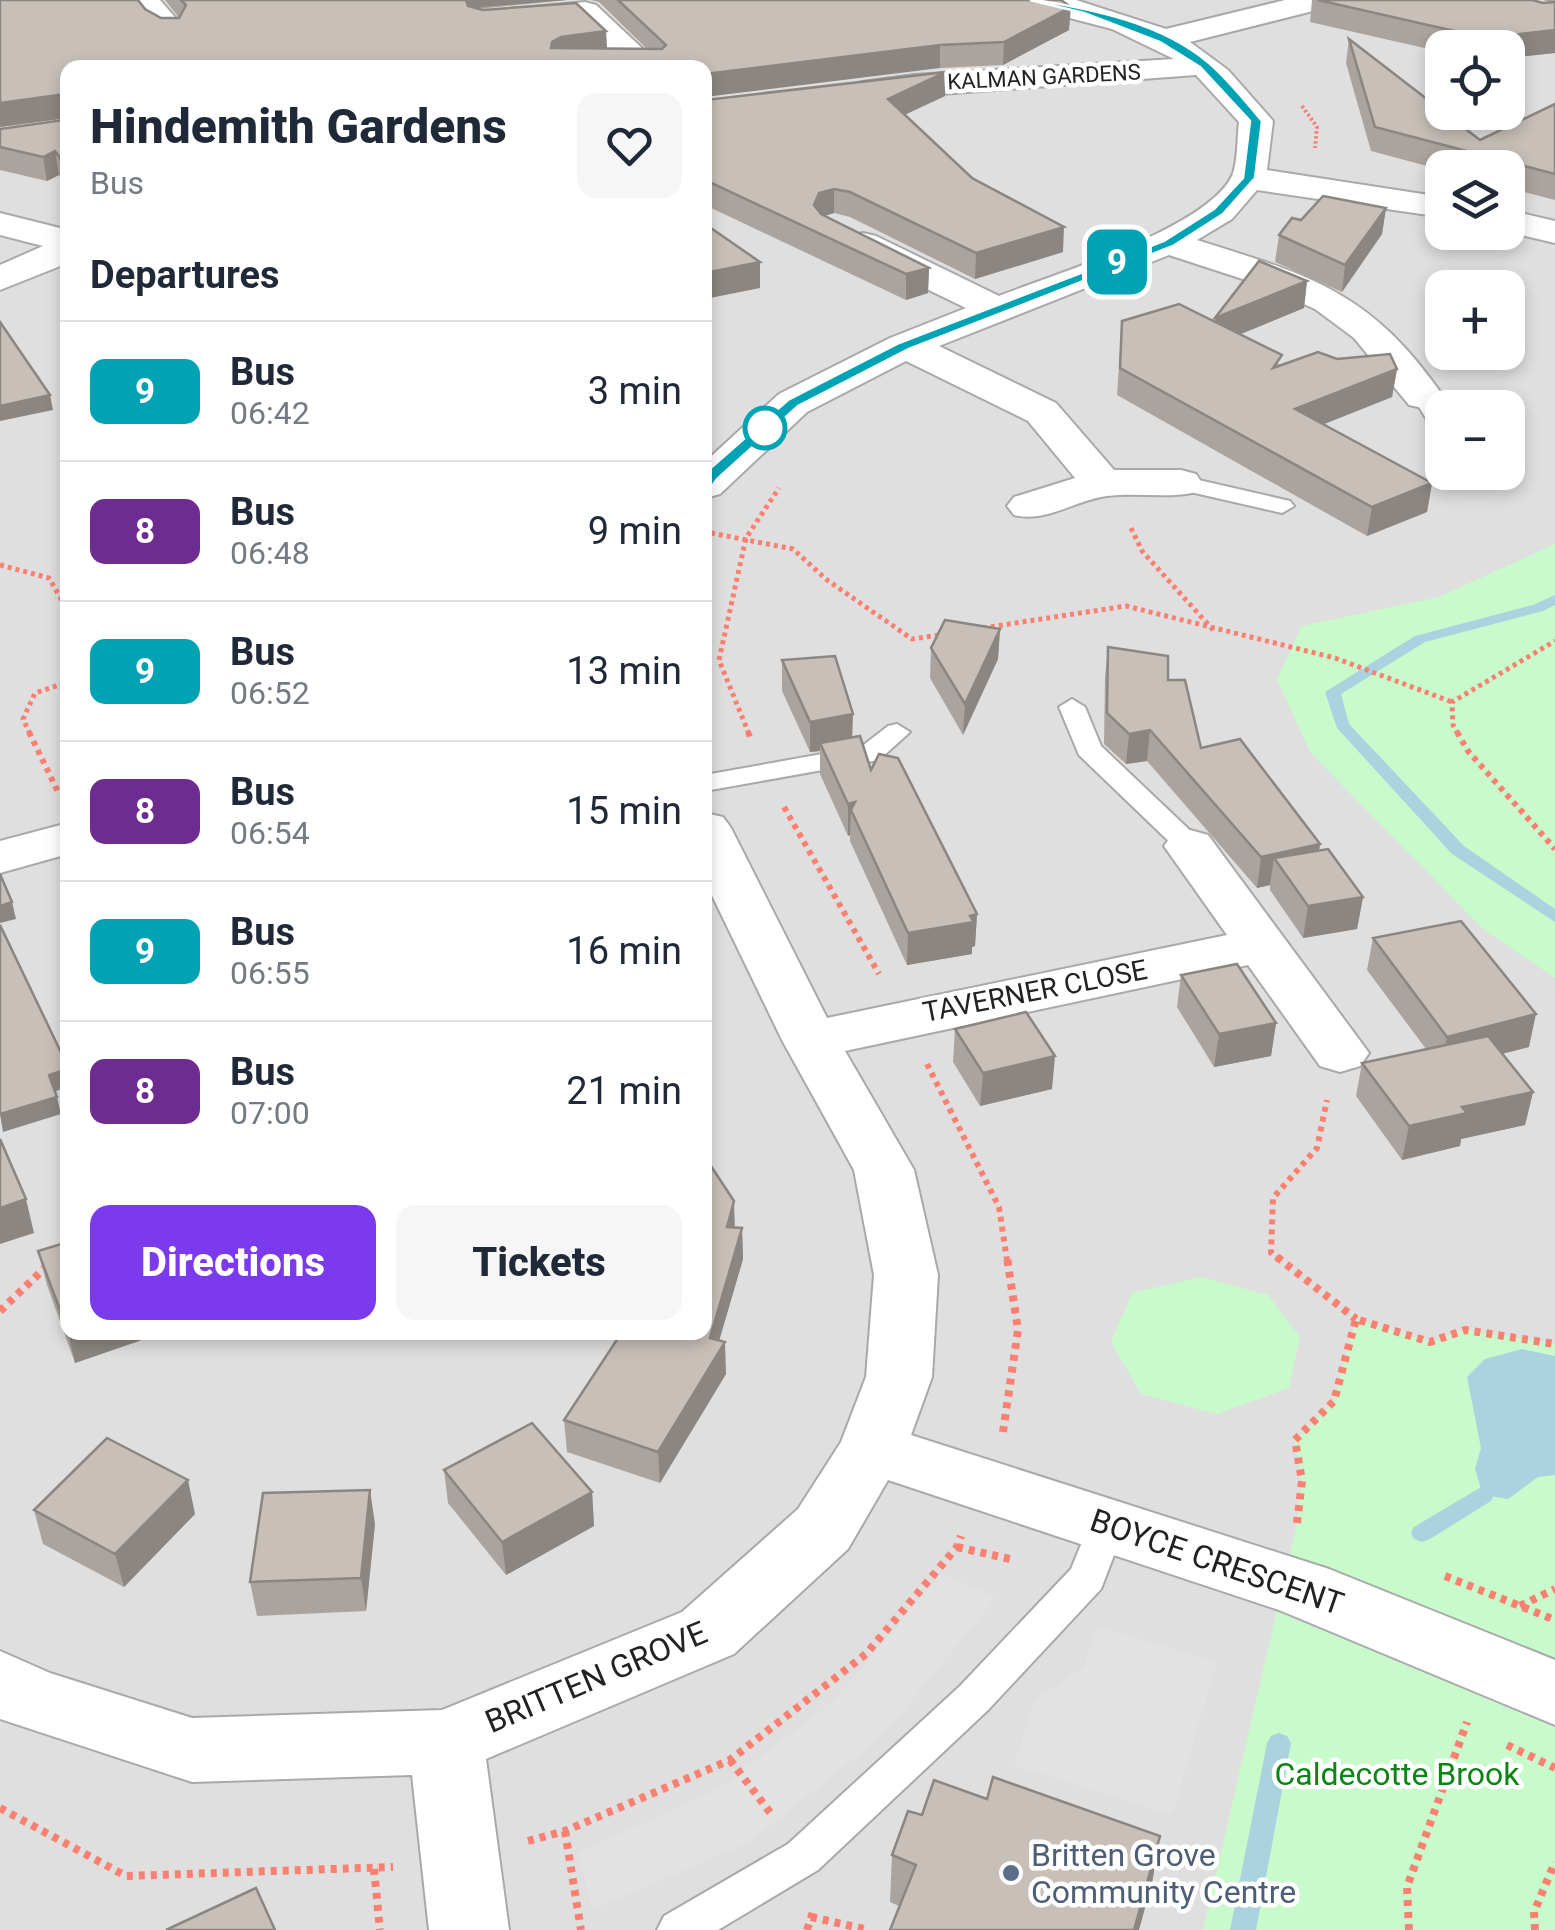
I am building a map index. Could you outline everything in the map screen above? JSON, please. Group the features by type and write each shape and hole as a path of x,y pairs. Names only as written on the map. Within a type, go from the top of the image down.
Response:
{"street":[{"path":"143,0 172,30"},
{"path":"712,475 793,403 904,346 1168,244 1219,212 1249,178 1256,121 1204,65 1164,39 1087,11 1035,0"},
{"path":"1164,39 1322,0"},
{"path":"484,20 585,11 632,60"},
{"name":"KALMAN GARDENS","path":"842,93 940,82 1119,74 1204,65"},
{"path":"1249,178 1425,204"},
{"path":"0,224 30,229 60,242"},
{"path":"1525,225 1555,232"},
{"path":"834,228 882,270 995,308"},
{"path":"1168,244 1324,298 1367,328 1425,402"},
{"path":"0,279 60,250"},
{"path":"904,346 954,366 1042,412 1102,483"},
{"path":"1348,370 1394,365"},
{"path":"1029,506 1102,483 1181,482"},
{"name":"BRITTEN GROVE","path":"0,1682 28,1698 192,1750 446,1742 708,1634 823,1529 872,1450 898,1377 906,1276 884,1170 810,1040 712,842"},
{"path":"1190,846 1340,1054"},
{"path":"0,857 60,852"},
{"name":"TAVERNER CLOSE","path":"810,1040 904,1017 1261,945"},
{"name":"BOYCE CRESCENT","path":"872,1450 1097,1551 1332,1600 1479,1694 1555,1694"},
{"path":"446,1742 470,1930"}],"lane":[{"path":"1181,482 1282,506"},
{"path":"1072,707 1089,749 1190,846"},
{"path":"712,782 870,754 897,732"},
{"path":"870,754 892,779"},
{"path":"679,1930 803,1857 974,1698 1097,1551"}],"path":[{"path":"1102,483 1114,494 1142,550 1215,632"},
{"path":"712,533 793,548 827,580 912,639 951,633"},
{"path":"0,566 49,578 60,597"},
{"path":"970,630 1126,606 1215,632 1351,662 1452,702"},
{"path":"1452,702 1555,641"},
{"path":"60,685 35,694 23,719 60,797"},
{"path":"1452,702 1454,726 1468,751 1555,849"},
{"path":"1340,1054 1316,1148 1272,1198 1271,1253 1356,1319 1430,1342 1465,1330 1555,1344"},
{"path":"0,1312 54,1258"},
{"path":"1297,1523 1302,1481 1296,1440 1334,1400 1356,1319"},
{"path":"957,1547 1097,1551"},
{"path":"1409,1930 1408,1888 1479,1694 1521,1604 1555,1590"},
{"path":"1448,1716 1479,1694"},
{"path":"1479,1694 1484,1734"},
{"path":"1502,1742 1555,1768"},
{"path":"566,1831 581,1930"},
{"path":"1534,1930 1534,1912 1555,1862"},
{"path":"374,1869 380,1930"},
{"path":"811,1917 869,1930"}],"shaded area":[{"path":"0,0 1555,0 1555,1930 0,1930"},
{"path":"942,1573 996,1598 882,1736 749,1842 592,1910 579,1852 719,1789 834,1700"},
{"path":"1097,1626 1217,1662 1172,1815 1014,1765 1034,1701 1084,1667"}],"green space":[{"path":"1555,544 1555,978 1482,928 1310,752 1277,679 1302,626 1439,597"},
{"path":"1201,1277 1268,1295 1300,1337 1289,1388 1217,1414 1141,1394 1111,1342 1132,1293"},
{"name":"Caldecotte Brook","path":"1356,1319 1430,1342 1465,1330 1555,1344 1555,1930 1203,1930 1297,1523 1302,1481 1295,1440 1334,1401"}],"water":[{"path":"1522,1349 1555,1356 1555,1475 1538,1477 1508,1499 1483,1495 1475,1469 1481,1448 1467,1377 1485,1359"}],"building":[{"path":"0,0 138,0 161,18 179,18 186,5 181,0 466,0 468,6 483,10 576,3 606,31 561,37 552,42 551,48 662,49 666,45 618,0 1061,0 1071,7 1004,42 940,45 712,73 712,60 60,60 60,95 0,103"},
{"path":"1318,0 1555,2 1555,30 1525,33 1525,30 1450,30"},
{"path":"1349,39 1425,98 1425,130 1467,130 1480,140 1501,130 1525,130 1525,118 1555,104 1555,174 1525,166 1525,150 1463,150 1375,127"},
{"path":"946,72 888,99 972,178 1064,227 976,253 850,192 834,189 819,193 814,205 821,214 929,268 906,274 712,183 712,99"},
{"path":"60,121 60,158 55,151 43,157 0,147 0,129"},
{"path":"1323,196 1386,208 1345,265 1279,235 1292,218 1301,220"},
{"path":"712,229 760,262 712,272"},
{"path":"1259,261 1307,281 1215,318"},
{"path":"1179,304 1282,355 1273,368 1318,352 1337,359 1390,354 1397,369 1295,409 1425,479 1425,486 1372,507 1120,368 1122,321"},
{"path":"0,322 50,395 0,406"},
{"path":"945,620 1000,629 965,704 931,648"},
{"path":"1108,647 1168,656 1168,680 1185,680 1201,748 1240,739 1320,844 1261,857 1150,730 1129,734 1107,713"},
{"path":"835,656 853,714 810,722 782,660"},
{"path":"860,736 871,770 879,754 898,758 977,914 970,916 974,922 908,933 851,810 855,802 848,804 820,743"},
{"path":"1328,849 1363,897 1308,906 1274,858"},
{"path":"0,874 12,902 0,906"},
{"path":"1461,921 1536,1014 1447,1037 1373,938"},
{"path":"0,925 60,1050 60,1072 49,1075 57,1097 0,1114"},
{"path":"1237,964 1276,1023 1219,1034 1181,975"},
{"path":"1026,1012 1055,1056 983,1073 955,1029"},
{"path":"1488,1036 1533,1092 1462,1107 1467,1113 1409,1126 1362,1063"},
{"path":"0,1139 26,1199 0,1208"},
{"path":"712,1168 734,1201 727,1227 742,1228 712,1331"},
{"path":"60,1244 60,1310 38,1251"},
{"path":"712,1339 725,1342 658,1452 564,1420 617,1340"},
{"path":"532,1423 592,1492 502,1542 444,1470"},
{"path":"107,1438 188,1480 115,1554 34,1510"},
{"path":"370,1490 361,1578 250,1582 263,1493"},
{"name":"Britten Grove Community Centre","path":"993,1777 1160,1836 1134,1930 890,1930 916,1865 892,1855 908,1811 922,1815 934,1780 987,1799"},
{"path":"256,1888 275,1930 166,1930"}],"waterway":[{"path":"1555,599 1538,608 1420,639 1333,692 1342,725 1458,850 1555,917"},
{"path":"1422,1533 1483,1495"},
{"path":"1243,1930 1279,1743"}],"bus line":[{"name":"9","path":"712,475 793,403 904,346 1074,277 1168,244 1219,212 1249,178 1256,121 1204,65 1164,39 1087,11 1035,0"}],"place":[{"name":"Britten Grove Community Centre","path":"1011,1873"}]}
